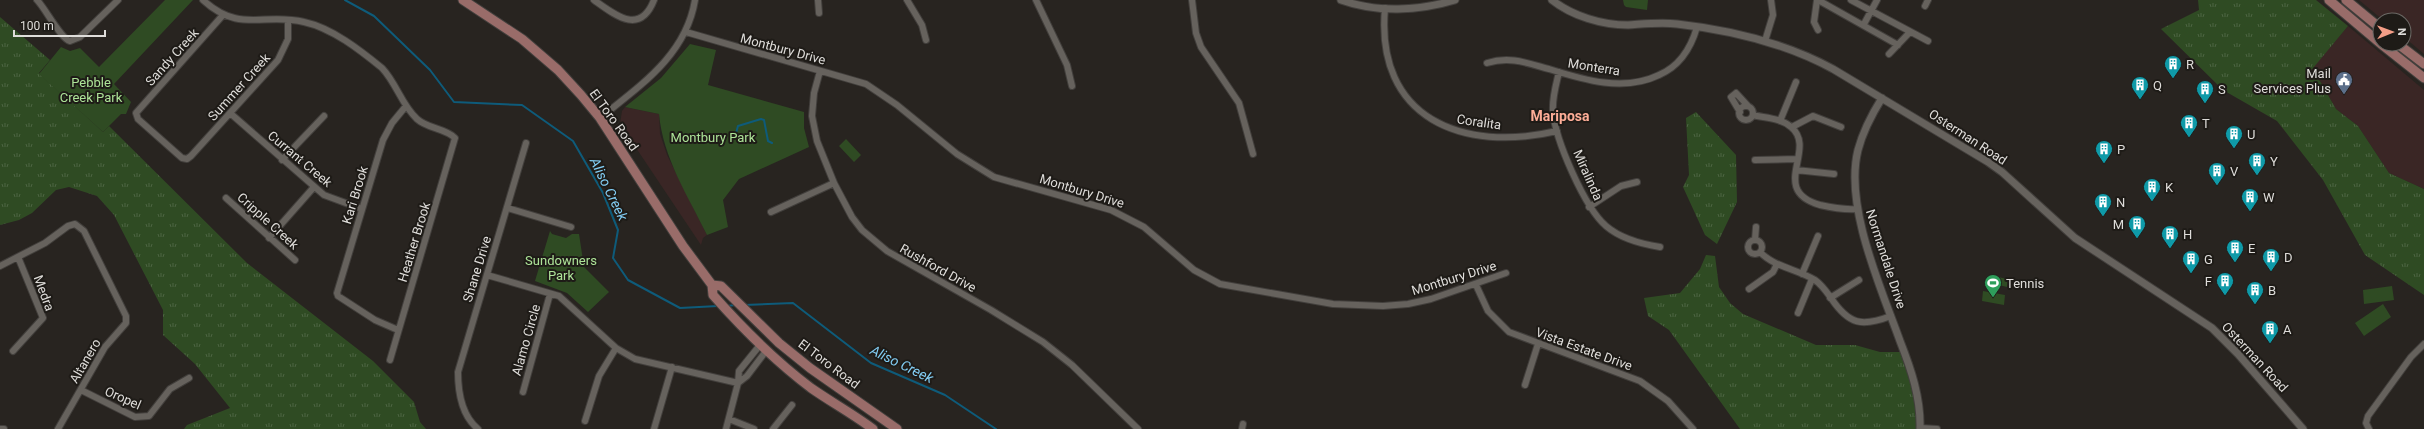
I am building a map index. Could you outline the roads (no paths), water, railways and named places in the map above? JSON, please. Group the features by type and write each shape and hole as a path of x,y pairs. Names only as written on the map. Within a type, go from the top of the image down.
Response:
{"main road":[{"name":"El Toro Road","path":"463,0 496,20 536,51 558,70 600,118 683,246 712,285 721,286 753,318 810,368 897,429"},
{"path":"2329,0 2372,36"},
{"path":"2346,0 2372,21"},
{"path":"2391,52 2424,78"},
{"path":"2408,52 2424,64"},
{"path":"712,285 713,295 763,348 811,388 873,429"}],"street":[{"path":"36,0 53,20 65,39 70,41 80,37 105,10 118,0"},
{"path":"203,0 223,15 240,20 288,20 305,22 327,30 375,62 389,76 406,106"},
{"path":"594,0 620,18 633,20 647,13 654,0"},
{"path":"600,118 666,63 686,32 696,0"},
{"path":"818,0 819,13"},
{"path":"907,0 922,25 926,40"},
{"path":"1036,0 1067,64 1072,86"},
{"path":"1192,0 1196,33 1201,47 1239,103 1247,123 1253,154"},
{"path":"1341,0 1385,8 1416,8 1455,0"},
{"path":"1766,41 1773,15 1771,0"},
{"path":"1818,30 1814,24 1817,0 1864,24 1898,45"},
{"path":"1851,0 1928,41"},
{"path":"1864,24 1877,0"},
{"name":"Osterman Road","path":"1556,1 1579,15 1614,24 1676,24 1697,27 1766,41 1810,56 1988,162 2002,172 2075,238 2212,328 2238,354 2303,429"},
{"name":"Coralita","path":"1385,8 1384,42 1394,74 1409,100 1430,118 1455,131 1482,136 1532,137 1557,131"},
{"name":"Sandy Creek","path":"187,159 177,155 138,119 136,113 223,15"},
{"name":"Summer Creek","path":"187,159 278,60 288,39 288,20"},
{"name":"Monterra","path":"1488,63 1510,58 1580,78 1619,84 1651,79 1674,66 1682,57 1693,40 1697,27"},
{"name":"Montbury Drive","path":"686,32 854,80 875,90 897,105 957,154 994,177 1111,210 1127,217 1144,227 1194,270 1220,284 1349,306 1408,304 1431,299 1506,273"},
{"path":"1889,54 1910,32"},
{"name":"Rushford Drive","path":"820,71 814,93 813,128 834,183 852,217 862,230 887,251 991,310 1043,342 1072,365 1138,429"},
{"name":"Miralinda","path":"1559,72 1553,104 1557,131 1589,207 1607,227 1616,233 1629,240 1660,247"},
{"path":"1780,121 1796,82"},
{"path":"1736,93 1752,109 1753,115 1749,119 1744,120 1731,97 1736,93"},
{"name":"Normandale Drive","path":"1882,98 1868,122 1858,150 1854,178 1857,209 1891,316 1915,384 1918,397 1920,428"},
{"name":"Heather Brook","path":"390,360 455,144 455,138 450,133 429,126 419,120 406,106"},
{"name":"Kari Brook","path":"398,330 375,320 338,296 338,289 386,132 406,106"},
{"path":"1740,112 1744,106 1748,106"},
{"name":"Currant Creek","path":"230,113 314,187 333,199 362,209"},
{"path":"1753,115 1780,121 1792,127 1798,139 1796,187 1799,195 1804,200 1844,210 1857,209"},
{"path":"282,160 324,116"},
{"path":"1792,127 1813,116 1841,127"},
{"name":"Shane Drive","path":"478,429 467,416 461,401 458,372 526,144"},
{"path":"1755,160 1797,159"},
{"path":"1796,170 1834,174"},
{"path":"1589,207 1621,186 1637,182"},
{"path":"771,212 834,183"},
{"path":"269,238 314,187"},
{"name":"Cripple Creek","path":"226,198 295,260"},
{"path":"508,208 571,227"},
{"name":"Altanero","path":"18,257 45,243 68,226 75,224 84,231 126,316 126,323 105,347 58,429"},
{"path":"1755,240 1756,227"},
{"path":"1802,274 1818,236"},
{"path":"1755,240 1750,241 1748,248 1753,253 1760,252 1777,264 1812,279 1822,286 1840,311 1855,321 1869,323 1891,316"},
{"path":"1755,240 1762,245 1760,252"},
{"path":"0,266 18,257"},
{"name":"Medra","path":"12,351 43,318 18,257"},
{"path":"1749,289 1773,272 1777,264"},
{"path":"487,275 550,294 567,301 616,348 635,359 738,383"},
{"path":"1798,313 1812,279"},
{"path":"1830,298 1859,280"},
{"name":"Vista Estate Drive","path":"1476,284 1484,303 1499,324 1509,332 1640,381 1668,401 1693,429"},
{"name":"Alamo Circle","path":"523,392 550,294"},
{"path":"1525,385 1538,344"},
{"path":"2369,429 2366,420 2411,357 2424,344"},
{"path":"585,421 599,376 616,348"},
{"path":"726,429 738,383 739,372 744,363 763,348"},
{"path":"738,383 752,369 763,348"},
{"path":"744,363 752,369"},
{"path":"654,429 672,367"},
{"name":"Oropel","path":"81,390 135,417 144,418 149,416 170,389 189,378"},
{"path":"773,429 792,405"},
{"path":"729,419 754,429"},
{"path":"1920,428 1937,429"}],"waterway":[{"name":"Aliso Creek","path":"345,0 374,16 430,70 454,102 522,105 573,141 603,193 618,230 613,258 628,280 680,308 718,306"},
{"path":"736,133 738,126 761,119 764,120 768,141 772,143"},
{"name":"Aliso Creek","path":"744,305 793,303 871,363 945,395 996,429"},
{"name":"Aliso Creek","path":"726,306 736,305"}],"place":[{"name":"R","path":"2173,79"},
{"name":"Mail Services Plus","path":"2344,95"},
{"name":"Q","path":"2140,100"},
{"name":"S","path":"2205,104"},
{"name":"T","path":"2189,138"},
{"name":"U","path":"2234,149"},
{"name":"P","path":"2104,164"},
{"name":"Y","path":"2257,176"},
{"name":"V","path":"2217,186"},
{"name":"K","path":"2152,202"},
{"name":"W","path":"2250,212"},
{"name":"N","path":"2103,217"},
{"name":"M","path":"2137,239"},
{"name":"H","path":"2170,249"},
{"name":"E","path":"2235,263"},
{"name":"D","path":"2271,272"},
{"name":"G","path":"2191,274"},
{"name":"F","path":"2225,296"},
{"name":"Tennis","path":"1993,298"},
{"name":"B","path":"2255,305"},
{"name":"A","path":"2270,344"}],"district":[{"name":"Mariposa","path":"1560,116"}],"park label":[{"name":"Pebble Creek Park","path":"91,90"},
{"name":"Montbury Park","path":"713,137"},
{"name":"Sundowners Park","path":"561,268"}]}
